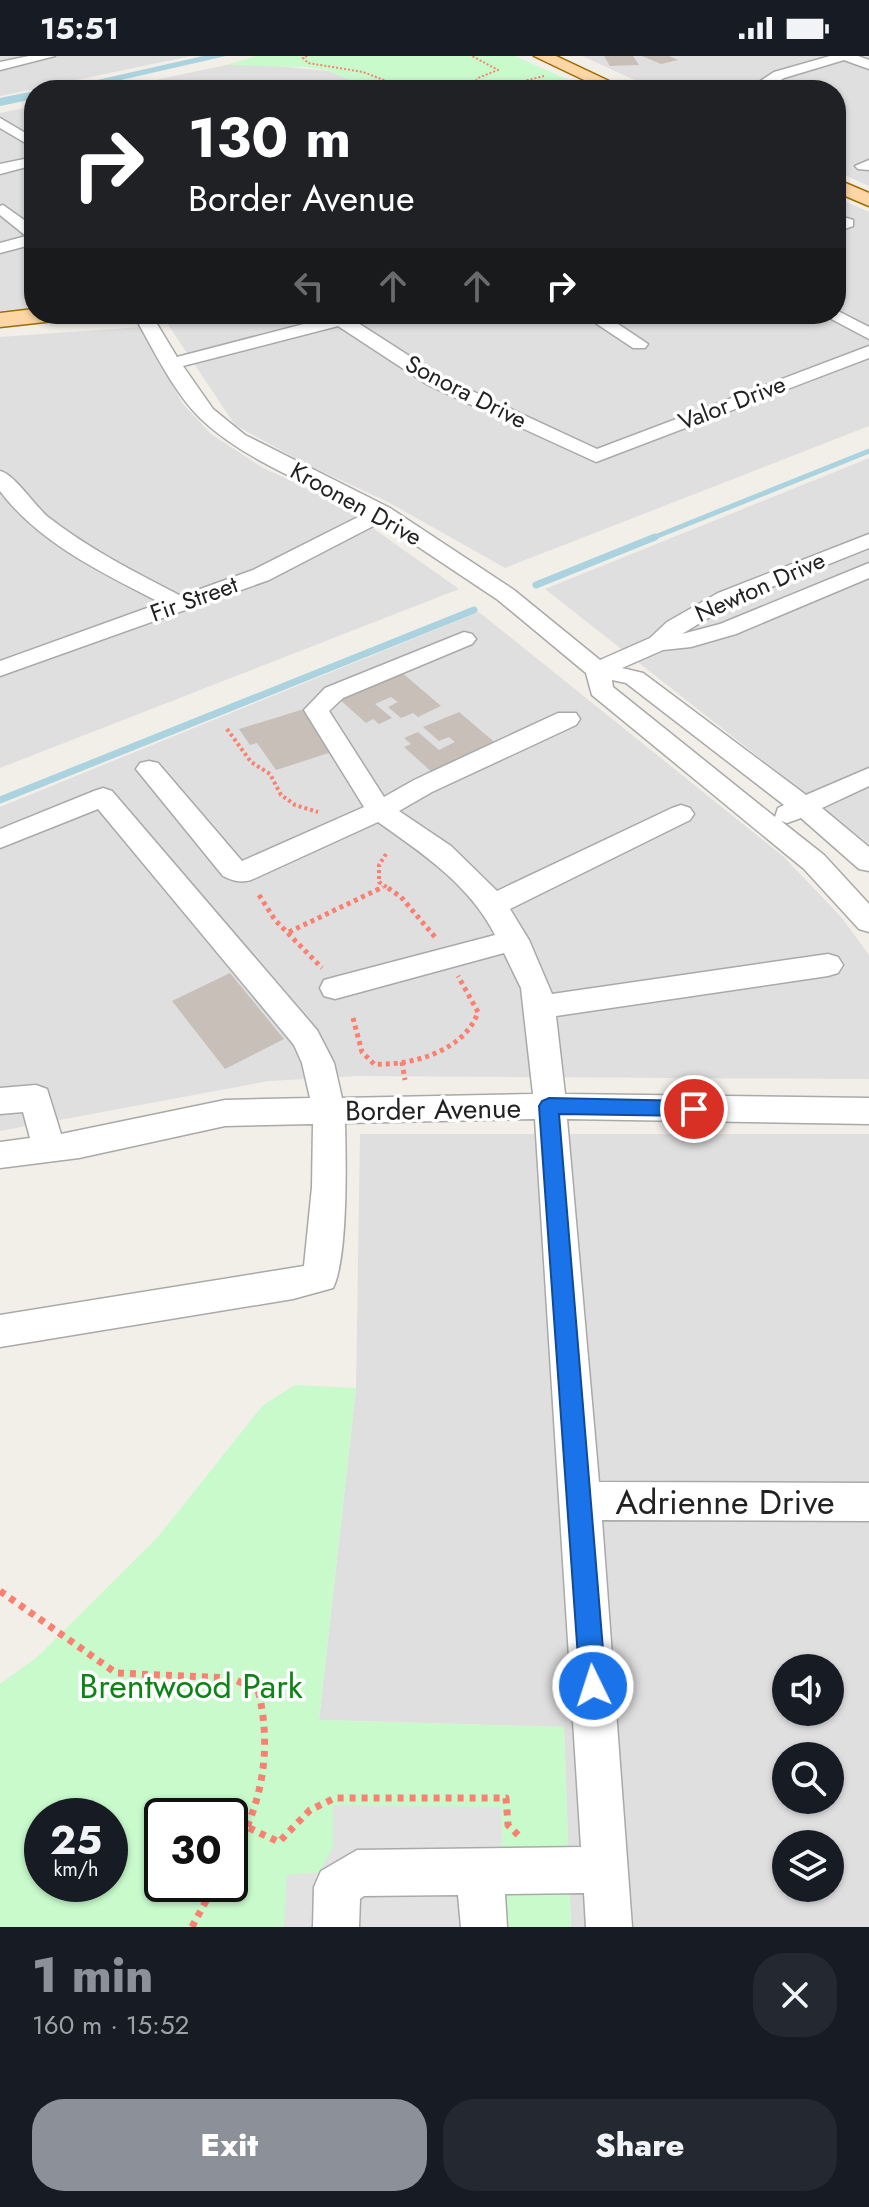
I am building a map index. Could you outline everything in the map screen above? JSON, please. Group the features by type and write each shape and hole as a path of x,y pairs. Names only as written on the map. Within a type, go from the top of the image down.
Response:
{"main road":[{"path":"542,56 596,80"},
{"path":"846,190 869,200"},
{"path":"0,320 24,317"}],"street":[{"path":"0,66 48,56"},
{"path":"771,80 845,56 869,65"},
{"path":"1,121 24,137"},
{"path":"0,138 20,134"},
{"path":"0,154 24,148"},
{"path":"0,169 24,163"},
{"path":"3,210 24,228"},
{"path":"0,248 24,240"},
{"path":"846,322 869,334"},
{"name":"Kroonen Drive","path":"149,324 190,393 206,413 238,439 382,513 506,595 598,670 634,678 803,806 869,862"},
{"path":"174,363 330,324"},
{"name":"Sonora Drive","path":"347,324 435,381 596,456"},
{"path":"607,324 639,344"},
{"name":"Valor Drive","path":"596,456 869,352"},
{"path":"0,477 10,492 40,521 97,559 181,605"},
{"name":"Fir Street","path":"0,669 261,575 382,513"},
{"name":"Newton Drive","path":"658,643 672,626 706,608 869,541"},
{"name":"Newton Drive","path":"598,670 658,643 691,640 728,629 869,570"},
{"path":"464,639 334,693 316,710 380,811 441,853 494,905 536,988 545,1044 581,1501 609,1927"},
{"name":"Kroonen Drive","path":"598,670 601,690 814,862 869,922"},
{"path":"149,769 233,869 241,873 380,811 423,786 567,719"},
{"path":"767,823 869,776"},
{"path":"0,839 103,797 306,1038 314,1051 331,1111 321,1277 0,1331"},
{"path":"494,905 681,814"},
{"path":"331,982 514,940"},
{"path":"539,1007 828,965"},
{"path":"0,1101 36,1098 49,1149"},
{"name":"Border Avenue","path":"0,1155 79,1145 225,1113 549,1106 869,1111"},
{"name":"Adrienne Drive","path":"581,1501 869,1502"},
{"path":"336,1927 337,1887 357,1873 605,1870"},
{"path":"480,1872 484,1927"}],"path":[{"path":"307,56 304,61 308,63 363,72 384,80"},
{"path":"472,56 498,70 477,80"},
{"path":"530,80 554,76"},
{"path":"227,729 251,762 270,774 271,782 289,802 304,809 327,813"},
{"path":"383,887 379,865 386,854"},
{"path":"289,932 383,887"},
{"path":"383,887 401,897 434,933 440,947"},
{"path":"259,895 275,920 331,982"},
{"path":"353,1018 367,1059 382,1065 443,1049 470,1031 478,1012 453,969"},
{"path":"402,1062 405,1080"},
{"path":"0,1591 116,1673 231,1678 258,1690 267,1716 263,1761 249,1828 279,1842 309,1810 335,1798 506,1798 508,1825 513,1833 523,1838"},
{"path":"192,1927 205,1902"}],"shaded area":[{"path":"0,56 191,56 76,80 24,80 24,91 0,96"},
{"path":"582,56 869,56 869,186 846,176 846,80 635,80"},
{"path":"256,64 329,71 350,80 156,80 226,65"},
{"path":"24,108 24,309 0,311 0,113"},
{"path":"846,202 869,212 869,426 505,568 388,502 306,464 235,425 168,324 846,324"},
{"path":"140,327 183,404 211,434 263,468 333,500 459,589 0,768 0,337"},
{"path":"869,458 869,844 545,589"},
{"path":"479,612 784,857 842,918 869,955 869,1079 357,1076 269,1081 0,1131 0,807"},
{"path":"360,1134 869,1134 869,1927 571,1927 564,1727 319,1720 356,1388"},
{"path":"333,1805 501,1807 505,1927 284,1927 287,1875 320,1872 333,1847"}],"green space":[{"path":"256,56 515,56 569,80 350,80 329,71 306,67 226,65"},
{"name":"Brentwood Park","path":"295,1385 356,1388 319,1720 564,1727 571,1927 0,1927 0,1684 37,1657 157,1538 263,1405"}],"building":[{"path":"604,56 633,56 639,65 610,66"},
{"path":"642,56 669,56 678,60 661,64"},
{"path":"400,671 441,706 418,717 413,713 401,718 388,707 398,702 391,697 375,704 392,718 379,724 373,719 366,723 338,698"},
{"path":"304,709 335,751 276,770 257,743 250,745 239,729"},
{"path":"459,712 499,746 435,775 404,747 411,744 404,738 418,732 439,750 455,742 449,737 439,741 423,727"},
{"path":"230,973 284,1039 225,1069 172,1001"}],"waterway":[{"path":"106,80 220,56"},
{"path":"0,102 24,97"},
{"path":"650,539 869,451"},
{"path":"536,585 655,537"},
{"path":"0,800 474,610"}],"route":[{"path":"593,1686 549,1106 694,1109"}]}
